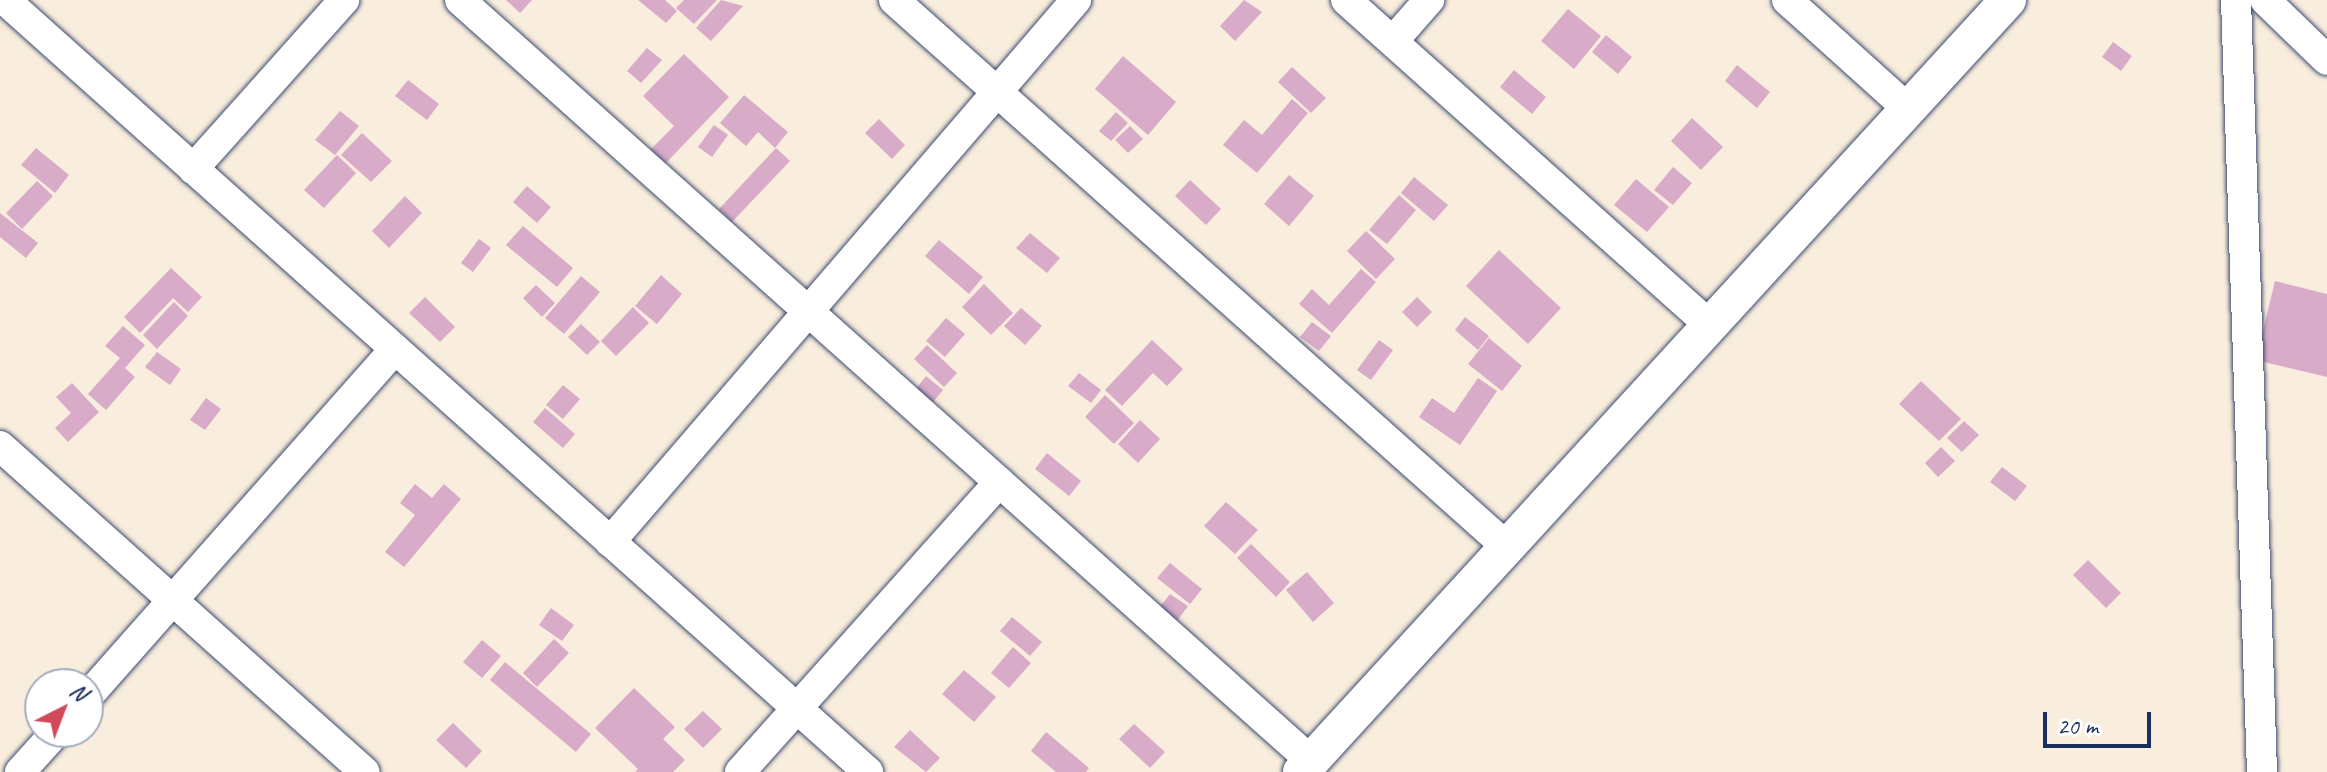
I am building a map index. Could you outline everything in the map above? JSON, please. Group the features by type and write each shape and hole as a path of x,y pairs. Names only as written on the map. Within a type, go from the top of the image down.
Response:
{"street":[{"path":"193,169 344,0"},
{"path":"460,0 999,482 1306,766 2008,0"},
{"path":"894,0 1507,547"},
{"path":"610,542 1076,0"},
{"path":"1346,0 1711,326"},
{"path":"1393,41 1429,0"},
{"path":"1787,0 1908,109"},
{"path":"2236,0 2262,772"},
{"path":"2265,0 2327,60"},
{"path":"2,1 868,772"},
{"path":"104,678 395,349"},
{"path":"0,446 364,772"},
{"path":"740,772 999,482"},
{"path":"20,772 42,748"}],"building":[{"path":"506,0 532,0 520,13"},
{"path":"638,0 665,0 677,11 666,23"},
{"path":"684,0 717,0 694,24 676,8"},
{"path":"721,0 743,6 711,41 696,28"},
{"path":"1244,0 1262,12 1235,41 1220,26"},
{"path":"1568,9 1601,36 1574,69 1541,41"},
{"path":"1606,35 1632,57 1618,74 1592,52"},
{"path":"2113,42 2132,56 2121,71 2102,57"},
{"path":"647,48 662,60 641,83 627,71"},
{"path":"684,54 729,97 665,164 650,150 674,126 643,96"},
{"path":"1123,56 1176,102 1148,135 1095,89"},
{"path":"1737,65 1770,92 1757,108 1725,81"},
{"path":"1292,67 1326,98 1311,113 1278,82"},
{"path":"1514,70 1546,97 1532,114 1500,87"},
{"path":"408,80 439,104 427,120 395,96"},
{"path":"744,95 788,132 775,148 758,132 746,146 720,123"},
{"path":"1292,99 1308,113 1257,173 1223,145 1244,120 1262,135"},
{"path":"340,111 359,126 335,155 315,140"},
{"path":"1116,112 1128,123 1111,141 1099,131"},
{"path":"1692,118 1723,147 1701,170 1671,141"},
{"path":"879,119 905,145 892,159 865,133"},
{"path":"714,125 728,135 712,157 698,147"},
{"path":"1130,126 1143,139 1128,153 1115,140"},
{"path":"362,133 392,161 371,182 341,155"},
{"path":"36,148 69,175 55,193 21,165"},
{"path":"776,148 790,161 732,222 719,209"},
{"path":"337,155 356,173 324,208 304,190"},
{"path":"1673,167 1692,183 1673,205 1654,190"},
{"path":"1289,175 1314,196 1289,226 1264,204"},
{"path":"1414,177 1448,205 1434,221 1401,193"},
{"path":"1636,179 1669,207 1647,232 1614,205"},
{"path":"1190,180 1221,209 1206,225 1175,196"},
{"path":"37,181 53,196 22,229 6,213"},
{"path":"527,186 551,207 537,223 513,202"},
{"path":"1399,195 1416,210 1387,244 1369,230"},
{"path":"405,196 422,213 389,248 372,231"},
{"path":"0,213 38,243 26,258 0,237"},
{"path":"523,226 573,268 557,287 506,245"},
{"path":"1366,231 1395,259 1376,279 1347,251"},
{"path":"1030,233 1060,258 1047,273 1016,248"},
{"path":"479,239 491,248 473,272 461,263"},
{"path":"939,240 983,277 969,294 925,256"},
{"path":"1499,250 1561,308 1528,344 1466,286"},
{"path":"171,268 202,297 188,312 173,298 140,333 124,317"},
{"path":"1361,269 1376,282 1332,333 1299,304 1312,289 1329,305"},
{"path":"661,275 682,294 657,324 635,306"},
{"path":"581,276 600,292 564,334 545,318"},
{"path":"2275,281 2327,294 2327,377 2256,360"},
{"path":"984,284 1013,313 991,335 962,307"},
{"path":"536,285 555,303 542,317 523,298"},
{"path":"425,297 455,327 440,342 409,313"},
{"path":"1417,297 1432,312 1417,327 1402,312"},
{"path":"174,302 188,316 157,349 143,335"},
{"path":"633,307 649,323 616,356 601,341"},
{"path":"1021,308 1042,326 1025,345 1004,326"},
{"path":"1465,317 1489,336 1478,350 1455,330"},
{"path":"946,318 965,334 945,357 926,341"},
{"path":"1312,322 1331,336 1319,351 1300,337"},
{"path":"581,324 600,342 587,355 568,337"},
{"path":"123,326 145,345 125,368 135,377 106,410 88,394 120,358 105,346"},
{"path":"1489,338 1522,366 1502,391 1468,364"},
{"path":"1152,340 1183,369 1167,386 1153,373 1122,406 1105,390"},
{"path":"1379,340 1393,350 1371,380 1357,370"},
{"path":"927,345 957,373 944,387 914,359"},
{"path":"157,352 181,369 170,385 145,367"},
{"path":"1079,373 1101,390 1091,403 1068,386"},
{"path":"926,376 943,390 929,407 913,393"},
{"path":"1478,378 1497,391 1460,445 1419,417 1432,398 1454,413"},
{"path":"1921,381 1961,419 1939,441 1899,404"},
{"path":"72,383 99,412 68,442 55,428 71,413 56,397"},
{"path":"563,385 580,399 563,419 546,405"},
{"path":"1105,395 1134,423 1114,444 1085,417"},
{"path":"206,398 221,409 205,430 190,420"},
{"path":"545,408 575,434 563,448 533,422"},
{"path":"1140,420 1160,439 1138,463 1118,444"},
{"path":"1964,421 1979,435 1962,452 1947,438"},
{"path":"1941,447 1955,461 1938,477 1925,463"},
{"path":"1047,453 1081,481 1069,496 1035,469"},
{"path":"2002,467 2027,486 2015,501 1990,482"},
{"path":"415,484 432,498 444,484 461,499 404,567 385,552 415,515 400,503"},
{"path":"1226,502 1258,530 1235,554 1204,526"},
{"path":"1251,544 1290,582 1276,597 1237,558"},
{"path":"2088,560 2121,593 2106,608 2073,575"},
{"path":"1170,563 1202,589 1190,604 1157,578"},
{"path":"1307,572 1334,603 1313,622 1286,590"},
{"path":"1170,594 1188,606 1177,621 1159,608"},
{"path":"551,608 574,625 562,641 539,625"},
{"path":"1012,617 1042,642 1030,656 1000,631"},
{"path":"554,639 569,653 537,687 523,673"},
{"path":"482,640 501,656 482,678 463,662"},
{"path":"1013,647 1031,663 1009,688 991,673"},
{"path":"505,662 591,734 576,752 490,680"},
{"path":"964,670 996,697 974,722 942,694"},
{"path":"634,688 675,727 663,739 685,760 673,772 635,772 638,769 595,728"},
{"path":"703,711 722,729 703,748 684,729"},
{"path":"453,723 482,751 466,768 436,740"},
{"path":"1134,724 1165,752 1150,768 1119,739"},
{"path":"910,730 940,758 926,772 894,747"},
{"path":"1046,732 1089,768 1086,772 1056,772 1031,751"}]}
